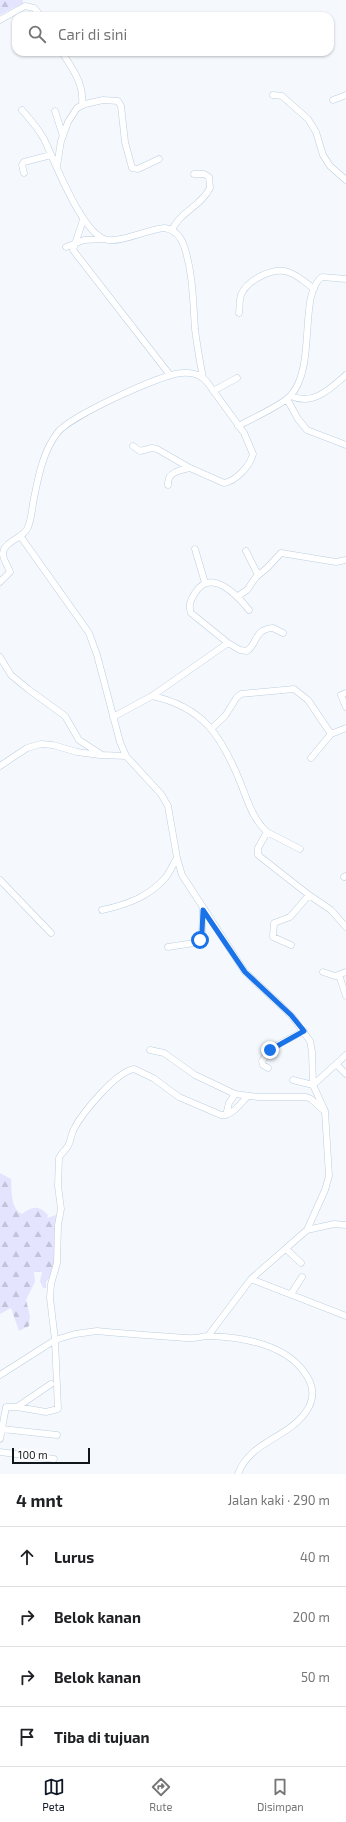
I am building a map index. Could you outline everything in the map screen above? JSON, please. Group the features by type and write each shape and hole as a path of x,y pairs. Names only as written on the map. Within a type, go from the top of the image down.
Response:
{"street":[{"path":"14,12 25,6 34,8 37,12"},
{"path":"0,20 12,13"},
{"path":"64,56 79,80 82,90 82,105"},
{"path":"273,95 282,96 308,119 316,132 323,155 330,166 346,180"},
{"path":"333,100 346,95"},
{"path":"57,166 62,136 75,111 82,105 109,99 118,101 121,106 126,149 132,168 138,169 159,159"},
{"path":"22,110 39,132 83,220 105,239"},
{"path":"55,111 62,136"},
{"path":"24,173 22,165 24,162 51,155"},
{"path":"172,230 179,220 198,204 210,188 209,177 204,174 194,174"},
{"path":"83,220 73,250 170,375"},
{"path":"66,247 90,239 115,240 160,228 172,230 184,246 187,259 195,331 203,378 250,444 253,454 249,462 235,479 229,482 222,482 190,468 157,449 152,448 140,451 133,446"},
{"path":"239,313 241,296 244,290 254,280 265,275 279,271 287,271 299,277 314,289"},
{"path":"238,426 289,398 299,383 305,365 308,318 315,284 322,277 346,278"},
{"path":"0,582 9,573 2,561 5,548 21,537 29,525 39,475 46,453 58,432 67,423 88,411 170,375 188,373 203,378"},
{"path":"289,398 316,398 346,375"},
{"path":"213,391 237,378"},
{"path":"289,398 298,419 307,430 346,446"},
{"path":"168,485 168,478 174,472 190,468"},
{"path":"21,537 88,633 120,742 126,756 161,794 168,806 177,858 182,875 203,910 245,972 291,1015 304,1031 312,1047 313,1084 325,1111 329,1176 325,1190 307,1230 251,1279 208,1336"},
{"path":"195,550 205,583"},
{"path":"246,551 258,575"},
{"path":"238,596 247,590 258,575 269,567 281,552 336,562 346,560"},
{"path":"249,610 238,596 229,588 205,583 201,585 192,596 189,605 190,611 198,620 228,643 245,651 250,649 258,634 264,630 273,628 283,633"},
{"path":"113,717 152,696 228,643"},
{"path":"0,657 11,674 28,689 65,716 79,740 102,755"},
{"path":"211,729 225,716 239,695 289,688 298,691 308,700 330,734"},
{"path":"346,693 341,695 346,708"},
{"path":"152,696 170,700 191,710 211,729 235,769 255,818 267,832 300,849"},
{"path":"311,758 330,734 346,728"},
{"path":"0,766 27,748 41,744 53,745 77,752 126,756"},
{"path":"267,832 258,848 258,854 309,895 331,910 346,927"},
{"path":"102,910 128,904 140,898 166,878 177,858"},
{"path":"0,880 51,932"},
{"path":"290,945 273,937 273,926 276,922 290,916 309,895"},
{"path":"168,947 199,941 202,932 203,910"},
{"path":"323,972 332,976 346,972"},
{"path":"339,975 346,996"},
{"path":"268,1068 263,1065 262,1061 270,1050 304,1031"},
{"path":"150,1050 164,1053 195,1075 235,1094 247,1097 306,1097 312,1099 325,1111"},
{"path":"293,1080 313,1084 344,1058 346,1050"},
{"path":"337,1065 346,1074"},
{"path":"0,1439 6,1407 17,1407 46,1412 58,1409 55,1340 50,1298 51,1284 57,1263 58,1225 62,1209 58,1186 59,1158 60,1154 67,1147 74,1128 97,1096 126,1072 134,1068 153,1078 180,1097 217,1114 226,1115 237,1108 247,1097"},
{"path":"226,1115 229,1103 235,1094"},
{"path":"307,1230 334,1224 346,1225"},
{"path":"286,1249 301,1263"},
{"path":"291,1294 302,1277"},
{"path":"251,1279 346,1316"},
{"path":"0,1375 55,1340 75,1334 97,1331 190,1338 208,1336 272,1346 303,1369 313,1393 309,1406 302,1417 294,1425 249,1454 241,1465 238,1474"},
{"path":"17,1407 51,1384"},
{"path":"2,1429 57,1435"},
{"path":"0,1452 54,1459"}],"green space":[{"path":"0,0 23,0 23,3 0,15"},
{"path":"0,1173 11,1179 12,1199 15,1208 22,1214 29,1209 38,1208 48,1215 47,1218 56,1215 54,1272 46,1282 46,1288 43,1288 40,1281 42,1272 34,1272 35,1282 26,1300 30,1316 29,1326 19,1331 11,1308 0,1314"}],"route":[{"path":"200,940 203,910 245,972 291,1015 304,1031 292,1036 270,1050"}]}
